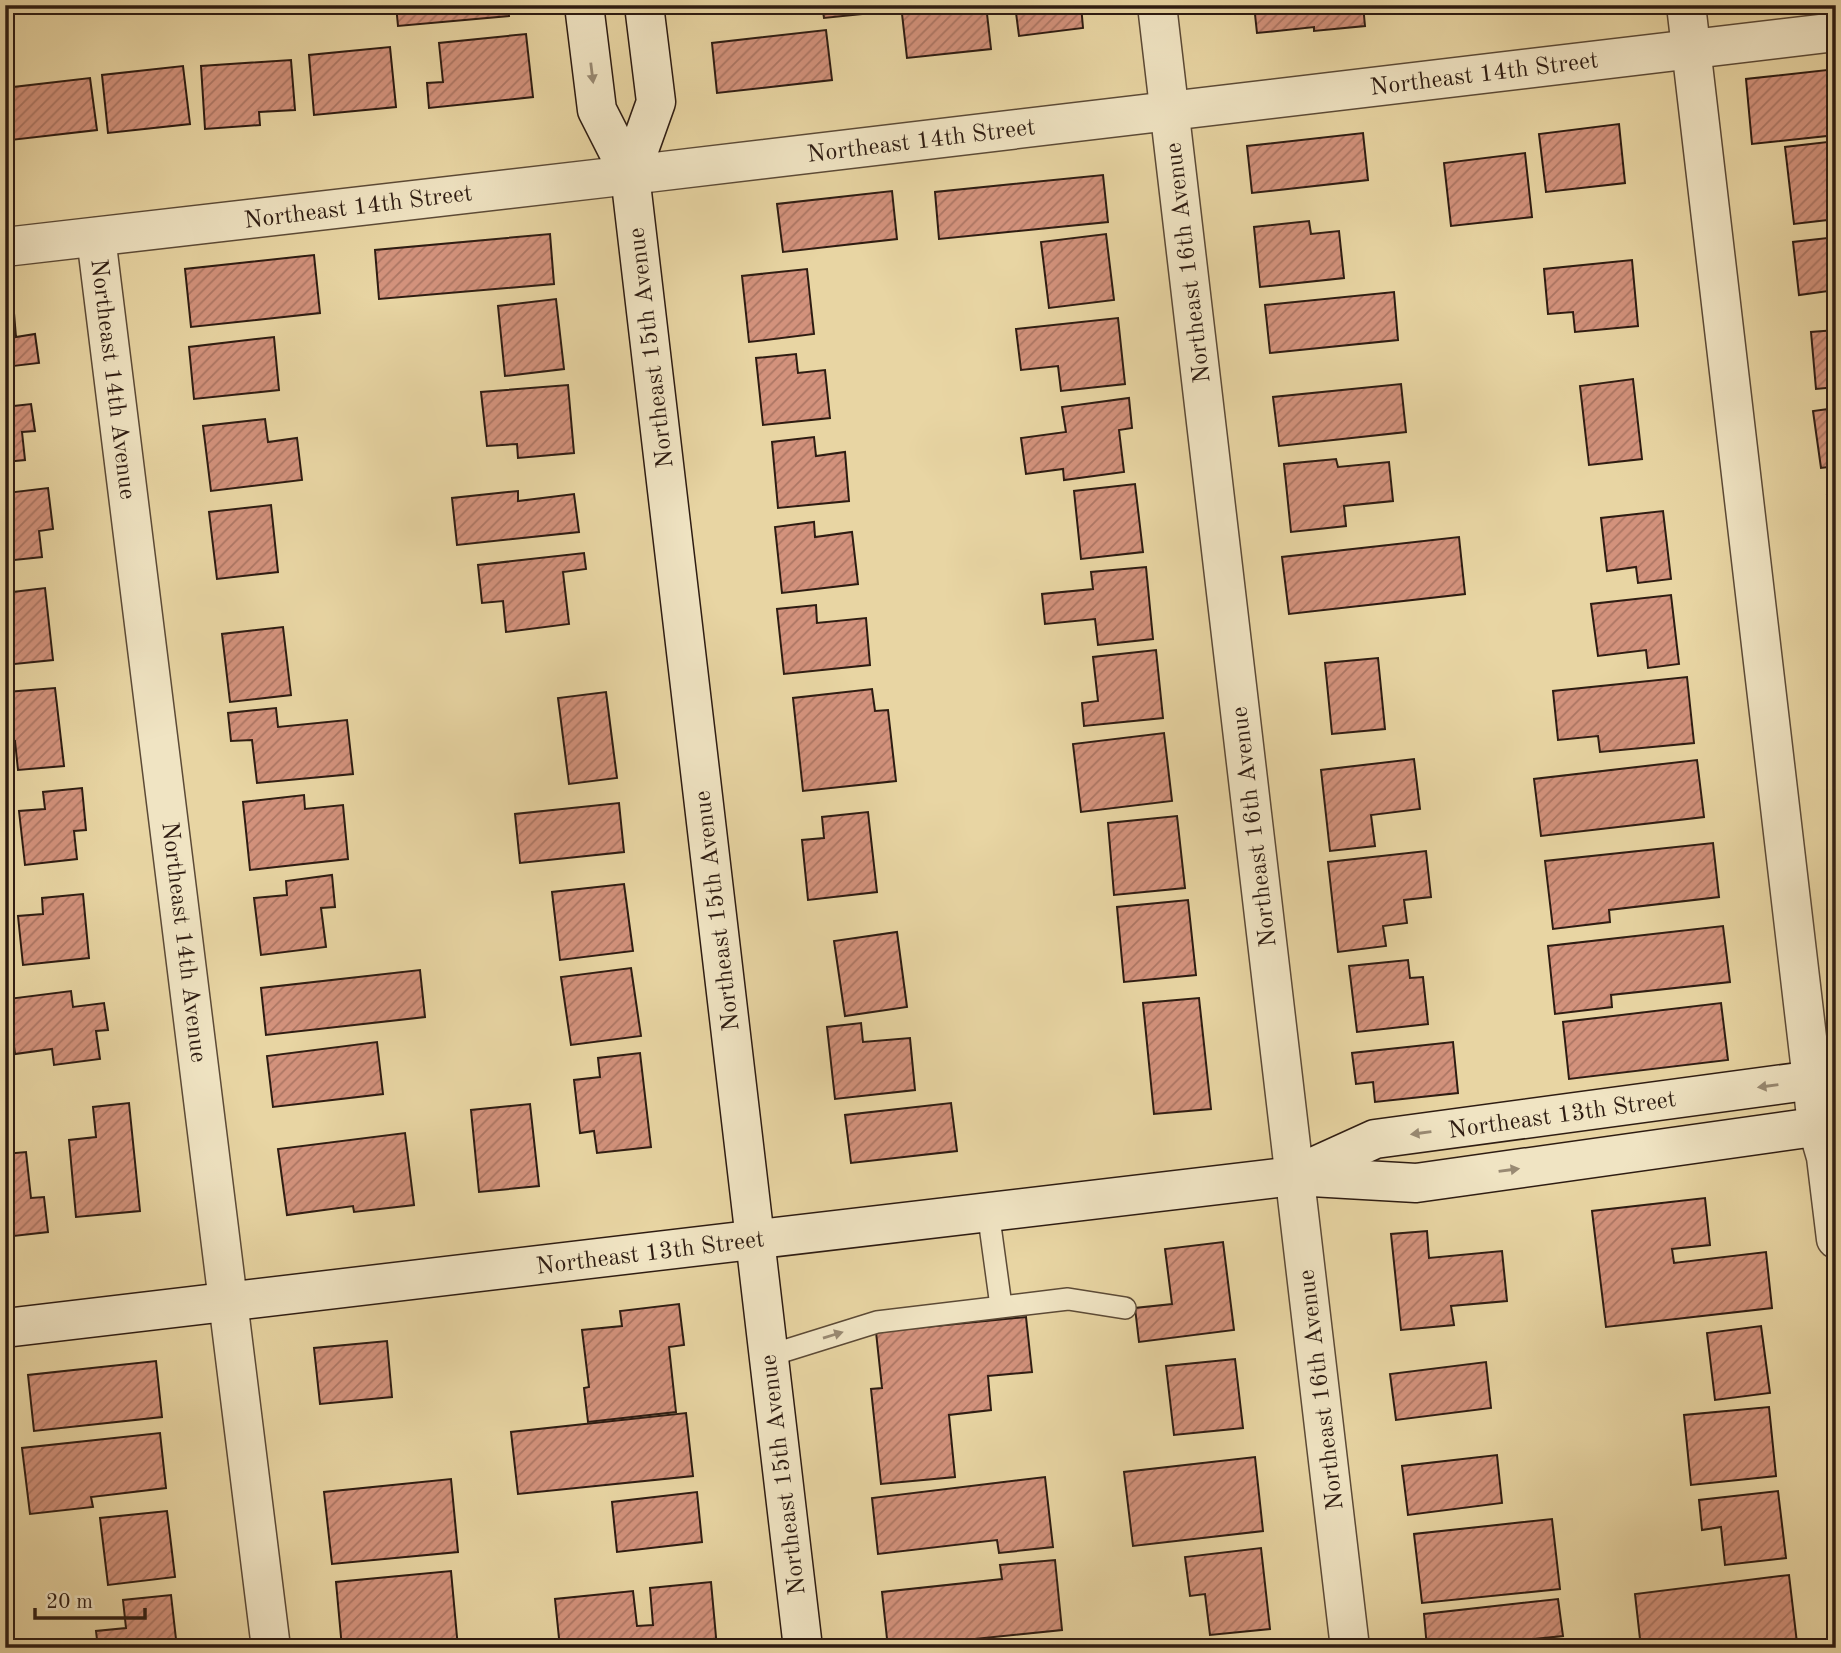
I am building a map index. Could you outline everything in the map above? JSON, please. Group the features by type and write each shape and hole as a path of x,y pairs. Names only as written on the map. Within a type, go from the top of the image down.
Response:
{"street":[{"name":"Northeast 15th Avenue","path":"584,5 597,110 630,175 803,1648"},
{"name":"Northeast 15th Avenue","path":"630,175 656,102 644,5"},
{"name":"Northeast 16th Avenue","path":"1157,5 1350,1648"},
{"path":"1686,5 1824,1079 1826,1157 1836,1239"},
{"name":"Northeast 14th Street","path":"5,247 1836,32"},
{"name":"Northeast 14th Avenue","path":"96,237 271,1648"},
{"name":"Northeast 13th Street","path":"1294,1175 1375,1139 1824,1079"},
{"name":"Northeast 13th Street","path":"5,1328 1294,1175 1416,1183 1827,1125"}],"lane":[{"path":"988,1212 1001,1306"},
{"path":"768,1356 877,1322 1069,1299 1125,1308"}],"building":[{"path":"396,5 508,5 509,16 398,26"},
{"path":"715,5 767,5 767,8 716,13"},
{"path":"822,5 880,5 881,12 824,18"},
{"path":"901,5 986,5 991,49 907,58"},
{"path":"1015,5 1081,5 1083,28 1019,36"},
{"path":"1254,5 1363,5 1365,26 1314,31 1314,27 1257,33"},
{"path":"826,30 832,80 717,93 712,43"},
{"path":"526,34 533,97 429,108 427,83 443,82 439,43"},
{"path":"390,47 396,107 314,115 309,55"},
{"path":"291,60 295,110 259,112 260,125 205,129 201,66"},
{"path":"183,66 190,124 108,133 102,75"},
{"path":"1836,69 1836,135 1752,144 1746,79"},
{"path":"90,78 97,130 11,140 5,88"},
{"path":"1619,124 1625,183 1546,192 1539,134"},
{"path":"1363,133 1368,180 1252,193 1247,146"},
{"path":"1836,141 1836,219 1794,224 1785,147"},
{"path":"1525,153 1532,217 1451,226 1444,163"},
{"path":"1103,175 1108,222 939,239 935,192"},
{"path":"892,191 897,239 783,252 777,204"},
{"path":"1309,221 1311,234 1339,231 1344,278 1260,287 1254,227"},
{"path":"550,234 554,284 379,299 375,250"},
{"path":"1106,234 1114,300 1049,308 1041,242"},
{"path":"1836,237 1836,290 1799,295 1793,242"},
{"path":"314,255 320,313 191,327 185,269"},
{"path":"1632,260 1638,326 1575,332 1573,312 1548,314 1544,269"},
{"path":"807,269 814,334 749,342 742,276"},
{"path":"1394,292 1398,340 1270,353 1265,305"},
{"path":"556,299 564,369 505,376 498,306"},
{"path":"13,301 16,337 35,334 39,363 5,367 5,302"},
{"path":"1118,318 1125,384 1061,391 1058,366 1021,370 1016,329"},
{"path":"1836,330 1836,387 1816,389 1811,332"},
{"path":"274,337 279,390 194,399 189,347"},
{"path":"796,354 798,373 825,370 830,418 763,425 756,358"},
{"path":"1633,379 1642,459 1589,465 1580,386"},
{"path":"1401,384 1406,432 1279,446 1273,397"},
{"path":"568,385 574,453 518,458 517,444 487,446 481,392"},
{"path":"1129,398 1132,428 1119,430 1124,472 1064,480 1063,469 1026,474 1021,438 1066,432 1062,407"},
{"path":"31,404 35,431 22,432 25,460 5,462 5,407"},
{"path":"1836,408 1836,466 1821,468 1813,411"},
{"path":"265,419 268,442 297,438 302,480 211,491 203,426"},
{"path":"814,437 816,456 845,452 849,501 778,508 772,442"},
{"path":"1336,459 1338,467 1389,462 1393,501 1344,506 1346,526 1291,532 1284,464"},
{"path":"1135,484 1143,552 1081,559 1074,491"},
{"path":"48,488 53,529 39,531 42,557 5,561 5,509 8,509 6,493"},
{"path":"518,491 518,501 574,494 579,532 457,545 452,498"},
{"path":"1836,494 1836,552 1834,552 1827,495"},
{"path":"271,505 278,572 217,579 209,512"},
{"path":"1663,511 1671,579 1638,583 1636,567 1607,571 1601,518"},
{"path":"814,522 815,537 852,532 858,584 782,593 775,527"},
{"path":"1459,537 1465,594 1289,614 1282,557"},
{"path":"584,553 586,569 563,572 569,624 506,632 503,601 482,603 478,565"},
{"path":"1146,567 1153,639 1098,645 1095,619 1045,624 1042,594 1093,589 1091,572"},
{"path":"45,588 53,660 5,665 5,593"},
{"path":"1671,595 1679,664 1648,668 1646,650 1598,656 1591,604"},
{"path":"816,605 817,623 866,618 870,665 784,674 777,609"},
{"path":"283,627 291,695 230,702 222,634"},
{"path":"1156,650 1163,718 1084,726 1082,703 1098,701 1093,657"},
{"path":"1378,658 1385,729 1332,734 1325,663"},
{"path":"1687,677 1694,743 1600,752 1598,736 1558,740 1553,691"},
{"path":"55,688 64,766 18,770 15,741 5,742 5,712 9,711 7,692"},
{"path":"872,689 875,711 888,710 896,781 803,791 793,698"},
{"path":"606,692 617,778 569,784 558,698"},
{"path":"276,708 278,727 347,720 353,774 257,783 252,740 231,741 228,713"},
{"path":"1164,733 1172,801 1081,812 1073,744"},
{"path":"1414,759 1420,809 1371,815 1375,846 1330,851 1321,770"},
{"path":"1697,760 1704,817 1541,836 1534,779"},
{"path":"82,788 86,830 74,831 77,859 25,865 19,811 45,809 43,792"},
{"path":"304,795 305,809 343,805 348,859 250,870 243,802"},
{"path":"619,803 624,852 520,863 515,814"},
{"path":"868,812 877,892 808,900 802,840 824,838 822,817"},
{"path":"1177,816 1185,888 1114,895 1108,823"},
{"path":"1713,843 1719,897 1609,910 1610,922 1553,929 1545,861"},
{"path":"1426,851 1431,897 1404,900 1407,923 1383,926 1386,946 1338,952 1328,862"},
{"path":"332,875 335,907 321,908 326,947 261,955 254,898 287,895 286,881"},
{"path":"624,884 633,951 560,960 552,892"},
{"path":"83,894 89,958 23,965 18,916 43,914 42,898"},
{"path":"1188,900 1196,975 1124,982 1117,907"},
{"path":"1723,926 1730,982 1611,995 1612,1007 1555,1014 1548,946"},
{"path":"897,932 907,1007 845,1016 834,941"},
{"path":"1408,960 1410,978 1423,977 1428,1024 1357,1032 1349,966"},
{"path":"631,968 641,1036 571,1045 561,977"},
{"path":"420,970 425,1017 266,1035 261,988"},
{"path":"71,991 73,1007 104,1003 108,1030 96,1031 100,1059 54,1065 52,1049 15,1054 8,999"},
{"path":"1199,998 1211,1109 1154,1114 1143,1003"},
{"path":"1721,1003 1728,1060 1569,1079 1563,1022"},
{"path":"861,1023 863,1042 910,1038 915,1090 835,1099 827,1027"},
{"path":"377,1042 383,1094 273,1107 267,1056"},
{"path":"1453,1042 1458,1093 1375,1102 1373,1082 1356,1084 1352,1053"},
{"path":"640,1053 651,1147 597,1153 594,1131 580,1133 574,1080 600,1077 598,1058"},
{"path":"129,1103 140,1211 76,1217 69,1140 96,1137 93,1107"},
{"path":"951,1103 957,1151 851,1163 845,1115"},
{"path":"530,1104 539,1186 479,1192 471,1110"},
{"path":"405,1133 414,1205 354,1212 353,1206 287,1215 278,1149"},
{"path":"26,1152 31,1198 44,1197 48,1232 5,1237 5,1154"},
{"path":"1705,1198 1710,1245 1672,1249 1674,1263 1766,1252 1772,1308 1606,1327 1592,1211"},
{"path":"1427,1231 1429,1258 1502,1251 1507,1301 1451,1306 1454,1325 1401,1330 1391,1234"},
{"path":"1223,1242 1234,1330 1139,1342 1135,1308 1172,1304 1165,1249"},
{"path":"679,1304 684,1345 669,1347 676,1412 588,1422 584,1388 589,1387 582,1330 622,1326 620,1311"},
{"path":"1026,1317 1032,1372 988,1376 991,1410 949,1415 955,1477 881,1484 871,1389 882,1388 876,1332"},
{"path":"1761,1326 1770,1393 1715,1400 1707,1333"},
{"path":"387,1341 392,1397 320,1404 314,1348"},
{"path":"1235,1359 1243,1428 1174,1435 1166,1366"},
{"path":"156,1361 162,1417 34,1431 28,1375"},
{"path":"1486,1362 1491,1408 1396,1420 1390,1374"},
{"path":"1769,1407 1776,1476 1691,1485 1684,1415"},
{"path":"686,1413 693,1476 518,1494 511,1432"},
{"path":"160,1433 166,1488 91,1497 93,1507 30,1514 22,1448"},
{"path":"1497,1455 1502,1503 1408,1515 1402,1466"},
{"path":"1255,1457 1263,1531 1133,1546 1124,1472"},
{"path":"1045,1477 1053,1547 999,1553 997,1540 878,1554 872,1498"},
{"path":"451,1479 458,1552 332,1564 324,1492"},
{"path":"1778,1491 1786,1558 1725,1565 1721,1527 1702,1530 1699,1500"},
{"path":"697,1492 702,1542 617,1552 612,1502"},
{"path":"167,1511 175,1577 108,1585 100,1518"},
{"path":"1552,1519 1560,1589 1422,1603 1414,1534"},
{"path":"1261,1548 1270,1629 1210,1635 1205,1594 1190,1596 1185,1557"},
{"path":"1055,1560 1062,1630 888,1648 882,1592 1002,1579 1000,1565"},
{"path":"451,1571 458,1648 342,1648 336,1582"},
{"path":"1789,1575 1797,1643 1755,1648 1641,1648 1635,1594"},
{"path":"711,1582 717,1648 560,1648 555,1599 633,1591 637,1626 653,1625 650,1588"},
{"path":"171,1595 177,1648 98,1648 96,1631 126,1628 123,1600"},
{"path":"1558,1599 1563,1636 1493,1643 1494,1648 1427,1648 1424,1614"}]}
